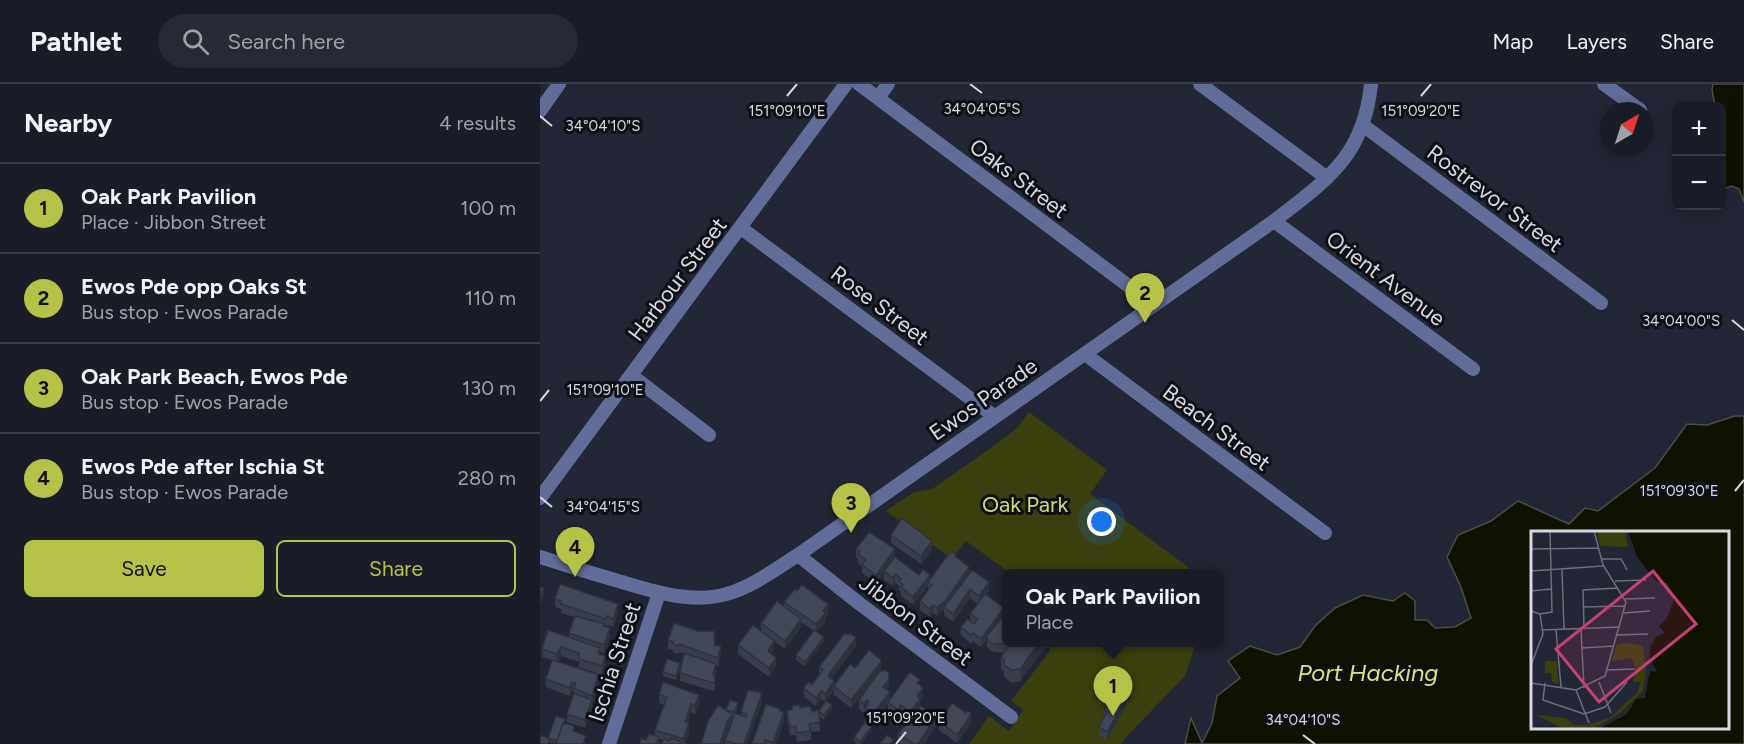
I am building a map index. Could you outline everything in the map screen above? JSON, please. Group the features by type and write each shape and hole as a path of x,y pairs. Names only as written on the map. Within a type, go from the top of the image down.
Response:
{"street":[{"path":"540,111 559,84"},
{"name":"Harbour Street","path":"540,498 846,84"},
{"name":"Oaks Street","path":"859,84 1154,305"},
{"path":"878,98 888,84"},
{"path":"1200,84 1327,178"},
{"name":"Ewos Parade","path":"540,556 658,593 702,598 722,595 744,587 798,555 1274,221 1327,178 1348,154 1364,126 1371,84"},
{"path":"1604,84 1629,102"},
{"name":"Rostrevor Street","path":"1364,126 1601,303"},
{"name":"Orient Avenue","path":"1274,221 1473,369"},
{"name":"Rose Street","path":"741,228 994,416"},
{"name":"Beach Street","path":"1085,354 1325,533"},
{"path":"631,375 709,435"},
{"name":"Jibbon Street","path":"798,555 1011,717"},
{"name":"Ischia Street","path":"609,744 658,593"}],"green space":[{"name":"Oak Park","path":"1029,412 1107,470 1090,494 1191,569 1004,569 966,541 952,559 886,511 914,492 932,489 1018,427"},
{"path":"1050,647 1195,647 1185,676 1121,744 969,744 989,716 1009,731 1023,710 1011,701 1050,651"}],"water":[{"path":"1713,84 1744,84 1744,202 1739,189 1732,186 1726,188 1726,102 1714,102"},
{"name":"Port Hacking","path":"1735,416 1744,416 1744,744 1185,744 1191,718 1202,743 1212,723 1217,696 1240,678 1228,661 1250,646 1277,655 1300,647 1315,626 1335,608 1363,595 1393,601 1405,593 1415,601 1415,620 1427,620 1435,628 1455,627 1471,618 1461,587 1447,557 1458,535 1491,521 1518,501 1569,524 1585,508 1598,511 1655,468 1687,424 1707,425"}],"building":[{"path":"902,518 932,541 921,556 891,535"},
{"path":"869,532 895,549 876,575 862,565 866,560 858,554 860,551 856,549"},
{"path":"951,551 969,567 946,600 937,608 933,605 930,609 920,601 932,585 928,582"},
{"path":"895,557 919,575 923,569 930,575 913,597 901,587 903,585 899,581 901,579 895,574 893,578 884,571"},
{"path":"972,570 989,582 979,596 970,589 953,614 944,607"},
{"path":"560,584 618,604 613,619 606,616 606,619 561,604 561,601 555,599"},
{"path":"802,585 828,604 823,611 826,613 816,624 784,602 795,589 797,591"},
{"path":"985,594 1002,607 1002,611 981,639 961,627 967,619 974,624 978,619 970,614"},
{"path":"777,601 801,619 785,641 761,623"},
{"path":"575,616 604,624 603,626 610,628 604,645 569,633"},
{"path":"1002,617 1002,644 993,644 987,636"},
{"path":"674,623 697,631 714,631 715,646 721,646 718,658 673,644 674,642 668,640"},
{"path":"753,625 774,641 768,651 776,658 769,668 738,645"},
{"path":"548,630 600,648 598,654 605,656 602,666 579,659 579,653 561,647 557,654 542,649"},
{"path":"814,630 824,637 805,662 796,655"},
{"path":"845,633 848,635 850,633 856,638 829,674 834,681 825,694 821,691 816,698 804,688 808,682 812,685 823,670 819,667"},
{"path":"1008,647 1036,647 1021,669 1012,670 1004,665 1004,659 1001,657"},
{"path":"869,650 881,662 851,700 834,686 850,664 855,668"},
{"path":"684,653 716,664 713,674 714,683 680,673"},
{"path":"667,659 680,663 676,676 663,672"},
{"path":"552,660 597,674 592,696 574,688 576,683 572,682 570,688 546,679"},
{"path":"885,670 889,673 889,679 883,687 890,692 873,714 865,708 869,702 867,700 864,704 859,700 879,672"},
{"path":"910,672 920,680 917,683 923,688 917,696 920,699 910,712 901,705 898,710 888,702"},
{"path":"663,682 699,695 695,705 691,704 685,722 689,723 683,739 655,730 667,697 659,694"},
{"path":"1122,684 1131,689 1107,732 1099,727 1107,712 1104,710"},
{"path":"748,690 762,693 744,744 725,741 735,713 746,717 747,714 741,712"},
{"path":"574,693 592,700 585,720 567,714"},
{"path":"730,700 738,703 734,712 726,710"},
{"path":"826,701 832,705 824,715 819,711"},
{"path":"952,703 966,713 968,711 971,713 957,735 939,721"},
{"path":"766,704 784,712 773,743 765,740 764,744 752,744"},
{"path":"718,705 732,714 720,744 701,744 708,721"},
{"path":"799,705 800,708 810,706 812,712 818,710 820,722 809,724 811,731 797,733 796,726 790,727 787,711 792,710 792,706"},
{"path":"921,706 936,717 918,744 914,744 898,734"},
{"path":"556,716 565,719 557,741 548,738"},
{"path":"865,722 871,727 860,742 854,737"},
{"path":"563,723 574,726 573,731 586,736 583,744 556,744"},
{"path":"649,734 659,737 656,744 640,744 641,738 646,740"},
{"path":"540,735 550,739 548,744 540,744"},
{"path":"887,735 893,740 890,744 880,744"},
{"path":"671,738 686,744 661,744 664,739 670,741"}],"place":[{"name":"Ewos Pde opp Oaks St","path":"1145,323"},
{"name":"Oak Park Beach, Ewos Pde","path":"851,533"},
{"name":"Ewos Pde after Ischia St","path":"575,577"},
{"name":"Oak Park Pavilion","path":"1113,716"}]}
